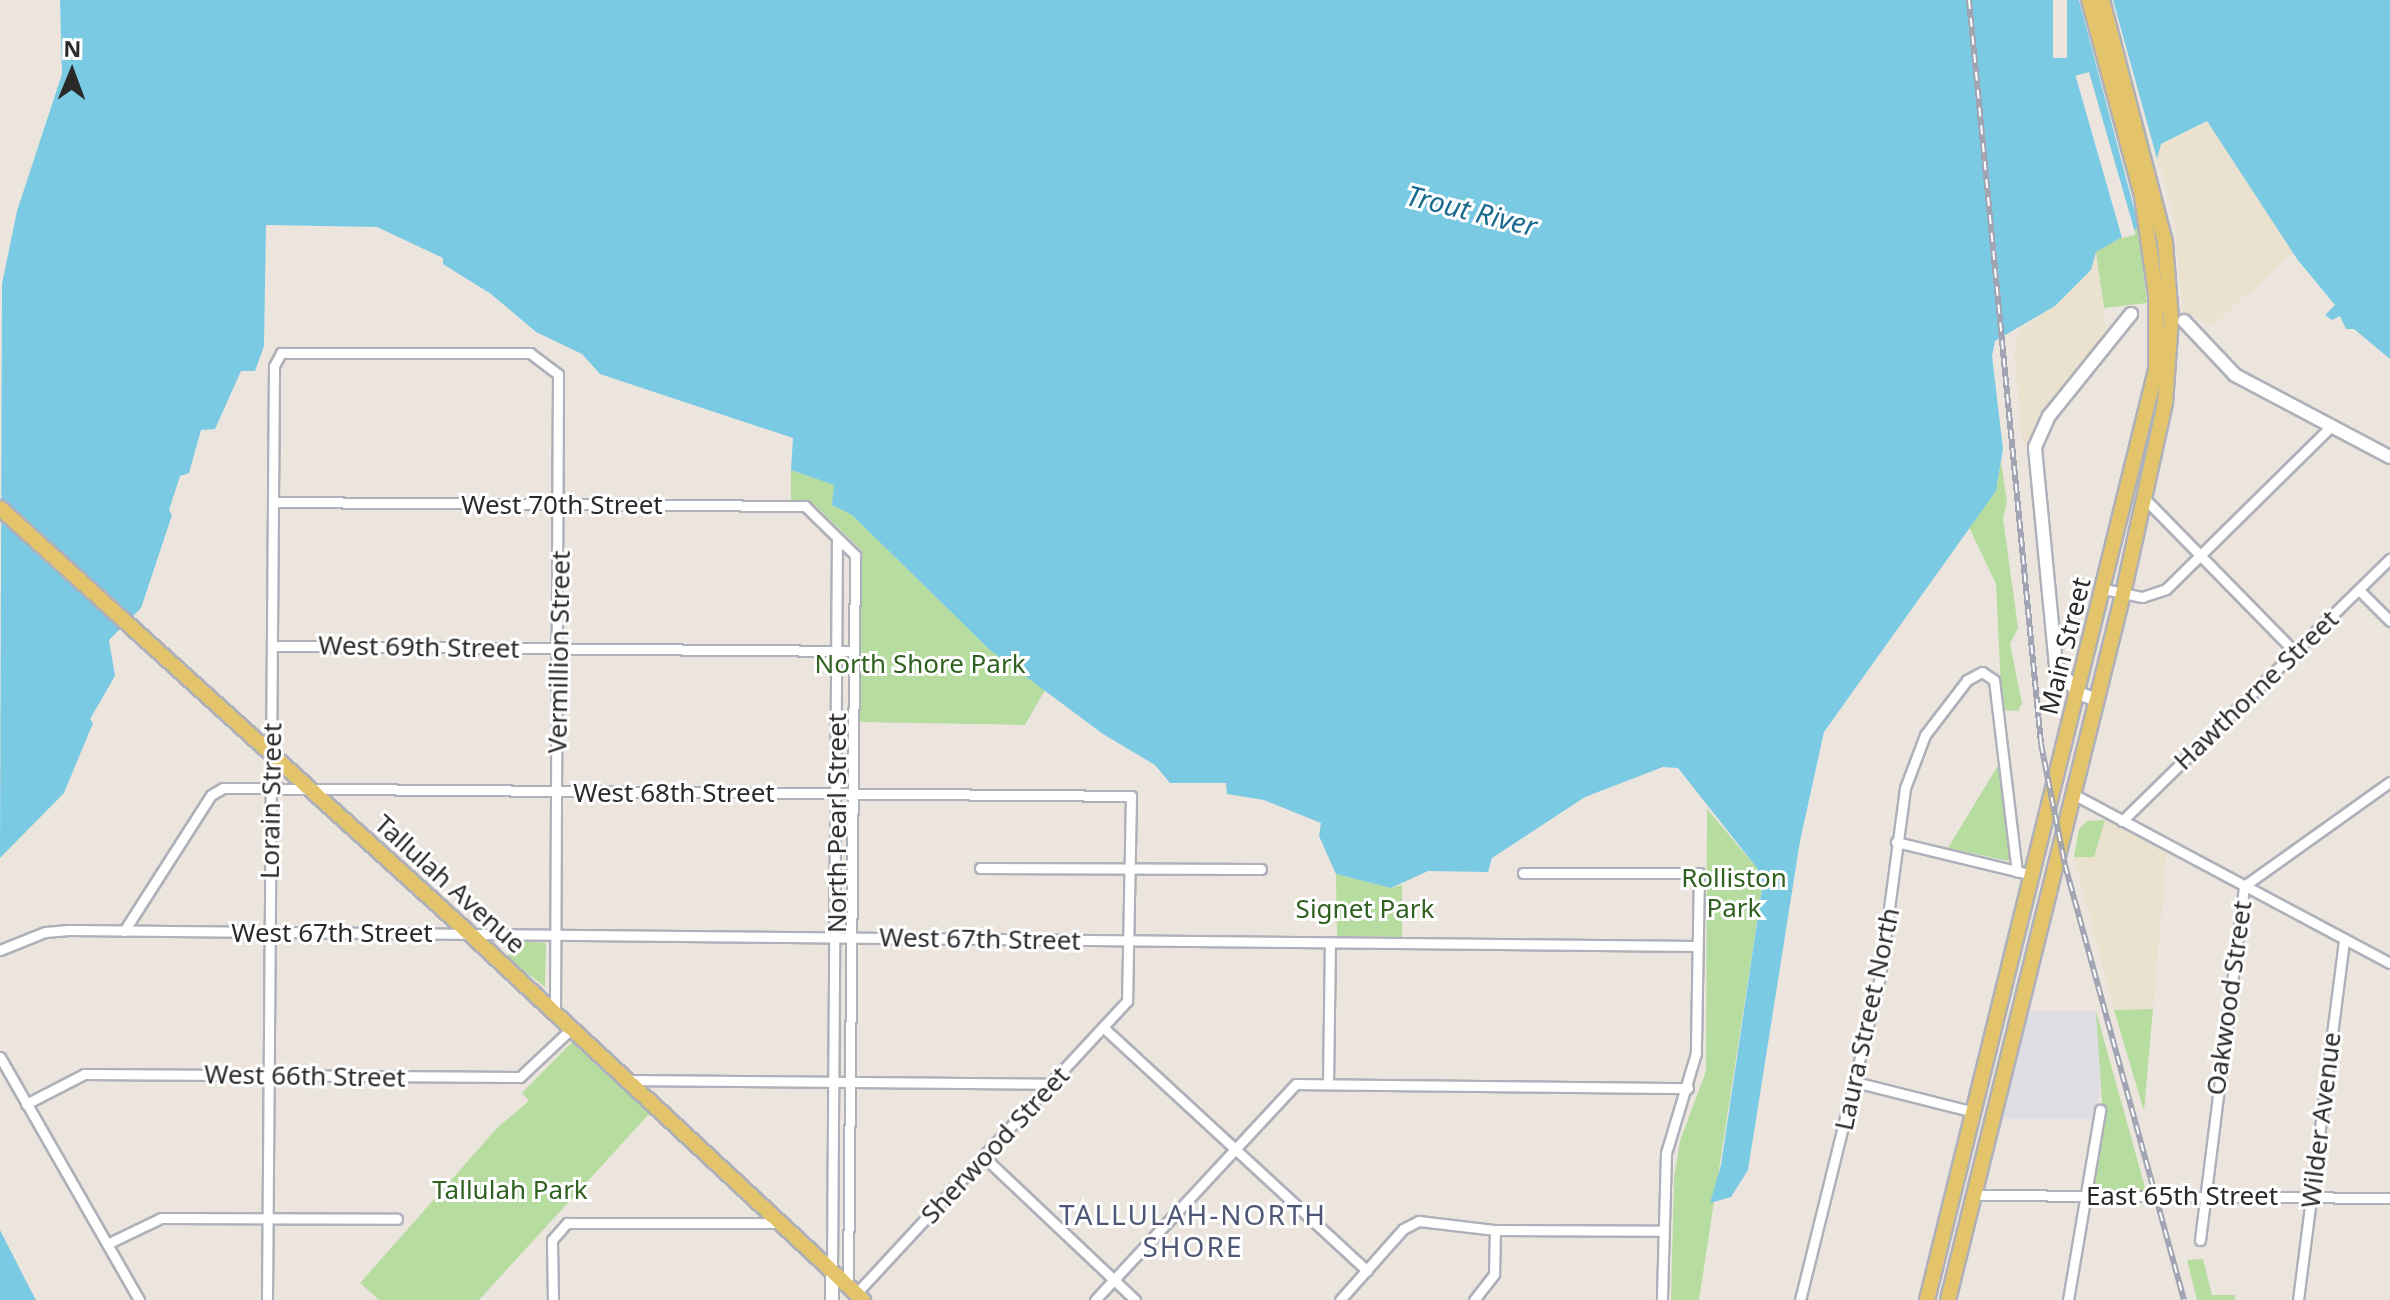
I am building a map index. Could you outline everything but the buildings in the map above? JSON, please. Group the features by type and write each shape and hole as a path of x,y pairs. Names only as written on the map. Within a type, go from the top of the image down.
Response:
{"main road":[{"name":"Main Street","path":"1927,1300 2016,941 2025,873 2078,693 2164,345 2142,196 2089,0"},
{"name":"Main Street","path":"1948,1300 2146,500 2165,403 2168,265 2158,204 2102,0"},
{"name":"Tallulah Avenue","path":"0,508 470,934 832,1270 854,1295"},
{"path":"1974,1195 1968,1182 1982,1121 1987,1057"}],"street":[{"path":"2097,700 2078,693 2063,679 2052,646 2035,447 2049,416 2131,314"},
{"path":"2184,321 2224,368 2329,428 2390,457"},
{"name":"Vermillion Street","path":"281,353 530,353 547,362 561,384 555,1013"},
{"name":"Lorain Street","path":"267,1300 274,366 281,353"},
{"path":"2104,589 2153,596 2200,555 2329,428"},
{"path":"2146,500 2295,652"},
{"name":"West 70th Street","path":"274,502 805,506 837,539"},
{"name":"North Pearl Street","path":"832,1300 839,651 837,539"},
{"name":"North Pearl Street","path":"837,539 855,555 851,1082 854,1295"},
{"name":"Hawthorne Street","path":"2122,821 2390,559"},
{"path":"2359,590 2390,621"},
{"name":"West 69th Street","path":"272,646 854,651"},
{"name":"Laura Street North","path":"1800,1300 1855,1082 1885,946 1905,788 1925,735 1967,680 1989,674 2025,873"},
{"name":"Oakwood Street","path":"2200,1240 2202,1196 2244,886 2390,782"},
{"name":"West 68th Street","path":"124,931 216,790 1131,796 1130,868"},
{"path":"2073,794 2390,963"},
{"path":"1896,842 2025,873"},
{"path":"980,868 1261,869"},
{"path":"1130,868 1130,941"},
{"path":"1523,873 1699,873 1696,1053 1666,1153 1662,1300"},
{"name":"West 67th Street","path":"0,950 24,938 69,930 1697,946"},
{"name":"Wilder Avenue","path":"2298,1300 2344,939"},
{"name":"Sherwood Street","path":"854,1295 1104,1028 1129,993 1130,941"},
{"path":"2016,941 2036,945"},
{"path":"1328,1084 1330,943"},
{"path":"1104,1028 1367,1271"},
{"name":"West 66th Street","path":"26,1104 84,1074 520,1077 571,1029"},
{"path":"0,1057 139,1300"},
{"path":"627,1080 1051,1084"},
{"path":"1855,1082 1974,1112"},
{"path":"1095,1300 1296,1084 1688,1088"},
{"path":"2068,1300 2100,1110"},
{"path":"984,1157 1135,1300"},
{"name":"East 65th Street","path":"1974,1195 2390,1198"},
{"path":"107,1244 161,1218 397,1219"},
{"path":"1340,1300 1411,1224 1430,1220 1495,1230 1662,1231"},
{"path":"553,1300 552,1240 560,1226 575,1221 782,1223"},
{"path":"1474,1300 1494,1274 1495,1230"}],"shaded area":[{"path":"2207,121 2293,253 2212,326 2183,312 2172,205 2157,157 2161,144"},
{"path":"2096,252 2107,337 2037,423 2029,443 2023,444 2014,352 2019,330 2055,306 2091,270"},
{"path":"2105,820 2167,851 2153,1009 2114,1010 2074,857 2094,857"},
{"path":"2027,1011 2096,1011 2103,1077 2094,1119 2000,1119"}],"green space":[{"path":"2138,228 2147,303 2104,308 2096,252"},
{"path":"2001,461 2007,502 2003,518 2018,628 2010,644 2022,703 2018,711 2002,710 1996,584 1969,527 1996,491"},
{"name":"North Shore Park","path":"791,470 835,485 832,505 852,515 990,650 1045,690 1025,725 859,722 862,551 816,506 791,500"},
{"path":"2000,762 2012,853 2008,861 1948,848"},
{"name":"Rolliston Park","path":"1707,809 1757,868 1762,889 1699,1300 1671,1300 1674,1178 1680,1141 1706,1071"},
{"path":"2105,820 2094,857 2074,857 2079,829 2087,821"},
{"name":"Signet Park","path":"1336,874 1391,888 1402,885 1402,937 1337,936"},
{"path":"513,941 546,943 545,987 508,958"},
{"path":"2153,1009 2144,1111 2114,1010"},
{"path":"2096,1011 2146,1191 2099,1191 2092,1185 2103,1117"},
{"name":"Tallulah Park","path":"573,1041 650,1113 479,1300 379,1300 360,1283 498,1127 529,1101 522,1093"},
{"path":"2203,1259 2212,1295 2235,1295 2235,1300 2197,1300 2187,1260"}],"water":[{"name":"Trout River","path":"60,0 2390,0 2390,359 2354,329 2346,329 2340,316 2332,320 2325,315 2335,305 2297,259 2207,121 2161,144 2138,228 2096,252 2091,270 2055,306 1995,341 1992,356 2003,449 1996,491 1824,732 1800,841 1748,1170 1731,1197 1710,1203 1721,1165 1762,889 1757,868 1678,768 1663,767 1585,797 1492,858 1488,872 1428,871 1391,888 1336,874 1319,836 1321,823 1264,800 1227,794 1226,783 1170,783 1155,765 1103,734 990,650 852,515 832,505 834,485 791,470 793,438 600,374 582,354 536,332 491,294 443,264 443,258 377,227 266,225 264,346 255,371 241,371 215,429 201,430 189,473 180,476 169,510 172,515 141,608 109,640 115,676 90,719 93,723 64,793 0,858 2,284 17,211 62,74"},
{"path":"0,1230 27,1283 36,1300 0,1300"}],"pier":[{"path":"2053,0 2067,0 2067,58 2053,58"},
{"path":"2079,0 2113,0 2159,166 2140,231"},
{"path":"2089,72 2136,234 2122,238 2076,76"}],"railway":[{"path":"1969,0 2041,744 2065,865 2184,1300"}],"district":[{"name":"TALLULAH-NORTH SHORE","path":"1193,1230"}]}
